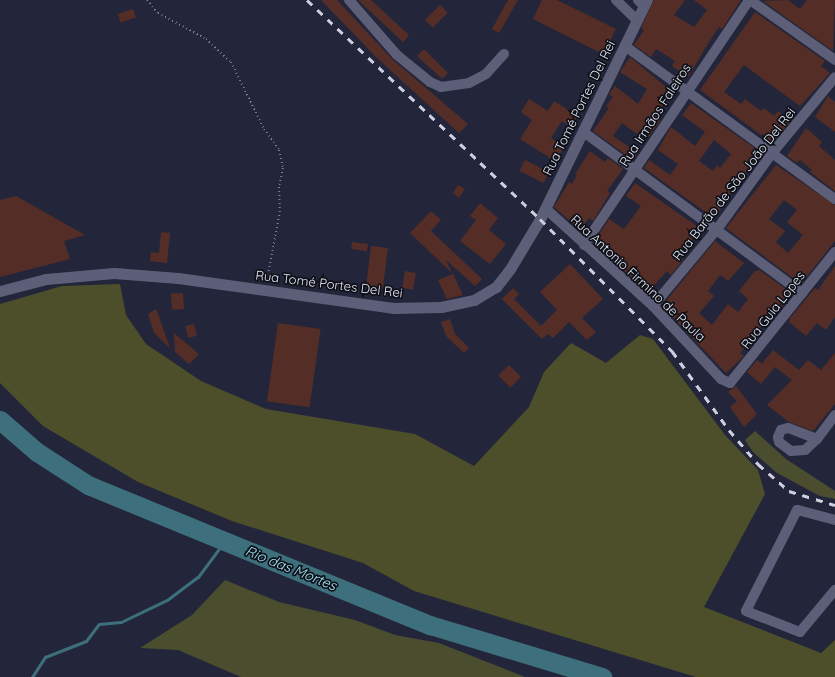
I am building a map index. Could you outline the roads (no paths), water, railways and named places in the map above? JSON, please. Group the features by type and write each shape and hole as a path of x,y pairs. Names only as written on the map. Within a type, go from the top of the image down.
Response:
{"main road":[{"name":"Rua Tomé Portes Del Rei","path":"0,291 46,279 114,273 266,290 393,308 440,308 474,300 496,287 510,269 546,209 585,132 637,20 643,2"}],"street":[{"path":"349,0 397,55 430,82 441,87 469,83 486,74 504,54"},
{"path":"616,0 637,20"},
{"path":"750,0 835,60"},
{"name":"Rua Irmãos Faleiros","path":"584,245 686,89 750,0"},
{"path":"625,46 773,152 835,199"},
{"name":"Rua Barão de São João Del Rei","path":"653,306 718,228 773,152 835,78"},
{"path":"585,132 718,228 802,293"},
{"name":"Rua Antonio Firmino de Paula","path":"546,209 653,306 721,379 730,383"},
{"name":"Rua Guia Lopes","path":"730,383 835,252"},
{"path":"817,439 835,415"},
{"path":"835,520 797,510 746,611 800,632 835,590"}],"waterway":[{"name":"Rio das Mortes","path":"0,420 37,452 88,485 430,625 602,677"},
{"path":"32,677 45,657 86,641 99,624 121,622 167,600 198,577 224,542"}],"railway":[{"path":"307,0 540,219 672,351 729,430 758,464 789,491 835,505"}]}
